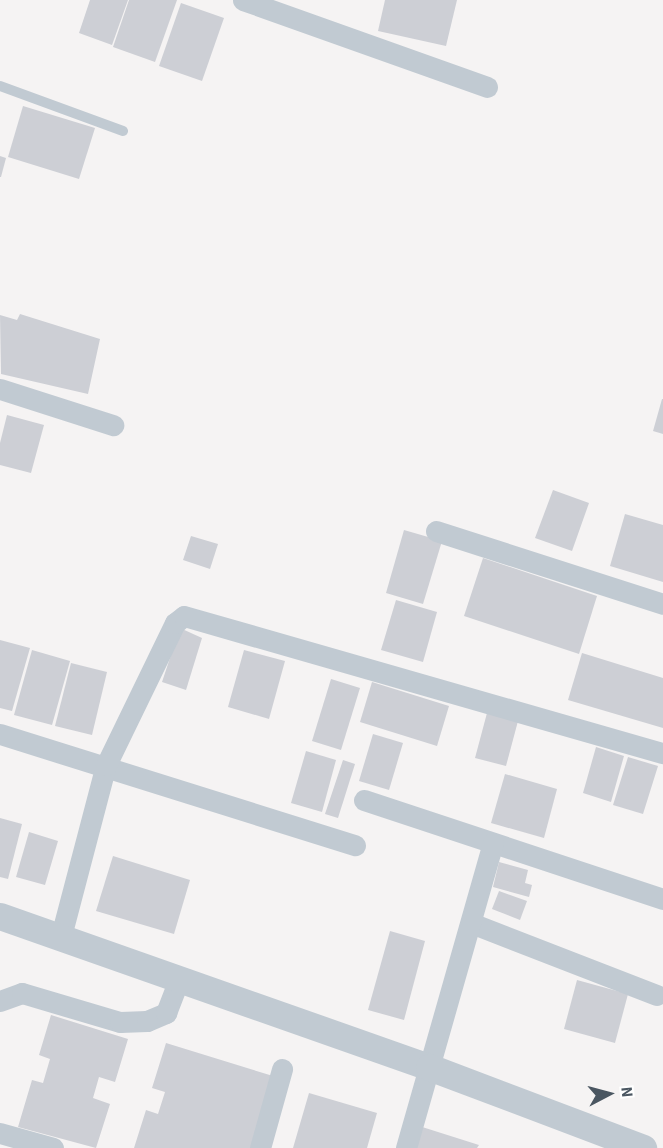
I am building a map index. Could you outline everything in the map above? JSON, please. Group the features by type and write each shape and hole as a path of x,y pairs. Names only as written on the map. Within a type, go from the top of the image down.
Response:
{"street":[{"path":"243,0 487,87"},
{"path":"0,388 113,425"},
{"path":"436,531 663,604"},
{"path":"60,936 106,765 175,623 189,615 663,753"},
{"path":"0,734 106,765 355,845"},
{"path":"364,800 663,899"},
{"path":"406,1148 493,843"},
{"path":"0,916 429,1067 643,1148"},
{"path":"471,923 657,994"},
{"path":"0,1001 22,993 120,1022 147,1021 166,1013 179,979"},
{"path":"260,1148 282,1070"},
{"path":"0,1133 53,1148"}],"lane":[{"path":"0,86 123,131"}],"building":[{"path":"90,0 128,0 112,45 79,33"},
{"path":"129,0 177,0 155,62 113,47"},
{"path":"385,0 457,0 446,46 378,31"},
{"path":"181,3 224,18 202,81 159,66"},
{"path":"23,106 95,128 79,179 8,157"},
{"path":"0,156 6,158 1,177 0,177"},
{"path":"20,314 100,339 88,394 1,374 0,315 17,320"},
{"path":"663,399 663,434 653,431"},
{"path":"7,415 44,425 31,473 0,465 0,443"},
{"path":"553,490 589,503 572,551 535,538"},
{"path":"625,514 663,525 663,582 610,566"},
{"path":"404,530 442,541 423,604 386,593"},
{"path":"191,536 218,544 210,569 183,560"},
{"path":"483,558 597,596 579,654 464,616"},
{"path":"396,600 437,612 423,662 381,650"},
{"path":"180,628 202,638 186,690 162,682"},
{"path":"0,640 30,648 12,711 0,708"},
{"path":"32,650 70,661 52,725 14,715"},
{"path":"244,650 285,661 269,719 228,707"},
{"path":"582,653 663,678 663,728 568,700"},
{"path":"71,663 107,672 92,735 55,726"},
{"path":"331,679 360,688 341,750 312,741"},
{"path":"372,682 449,706 437,746 360,722"},
{"path":"487,713 518,721 506,766 475,758"},
{"path":"373,734 403,743 389,790 359,781"},
{"path":"596,747 624,756 611,802 583,793"},
{"path":"306,751 336,760 322,812 291,803"},
{"path":"628,757 658,766 643,814 613,805"},
{"path":"343,760 355,764 338,818 325,814"},
{"path":"505,774 557,789 544,838 491,823"},
{"path":"0,818 22,824 8,879 0,877"},
{"path":"29,832 58,841 45,885 16,877"},
{"path":"113,856 190,880 174,934 96,911"},
{"path":"499,862 528,870 525,883 532,885 529,897 493,887"},
{"path":"499,891 527,901 520,920 492,909"},
{"path":"390,931 425,941 404,1020 368,1010"},
{"path":"577,980 628,994 615,1043 564,1029"},
{"path":"51,1015 128,1039 115,1082 99,1077 93,1098 110,1104 96,1148 18,1127 32,1080 43,1083 50,1059 39,1055"},
{"path":"166,1043 273,1076 251,1148 134,1148 146,1110 158,1114 165,1092 152,1088"},
{"path":"309,1093 377,1113 367,1148 293,1148"},
{"path":"419,1126 479,1145 477,1148 412,1148"}]}
